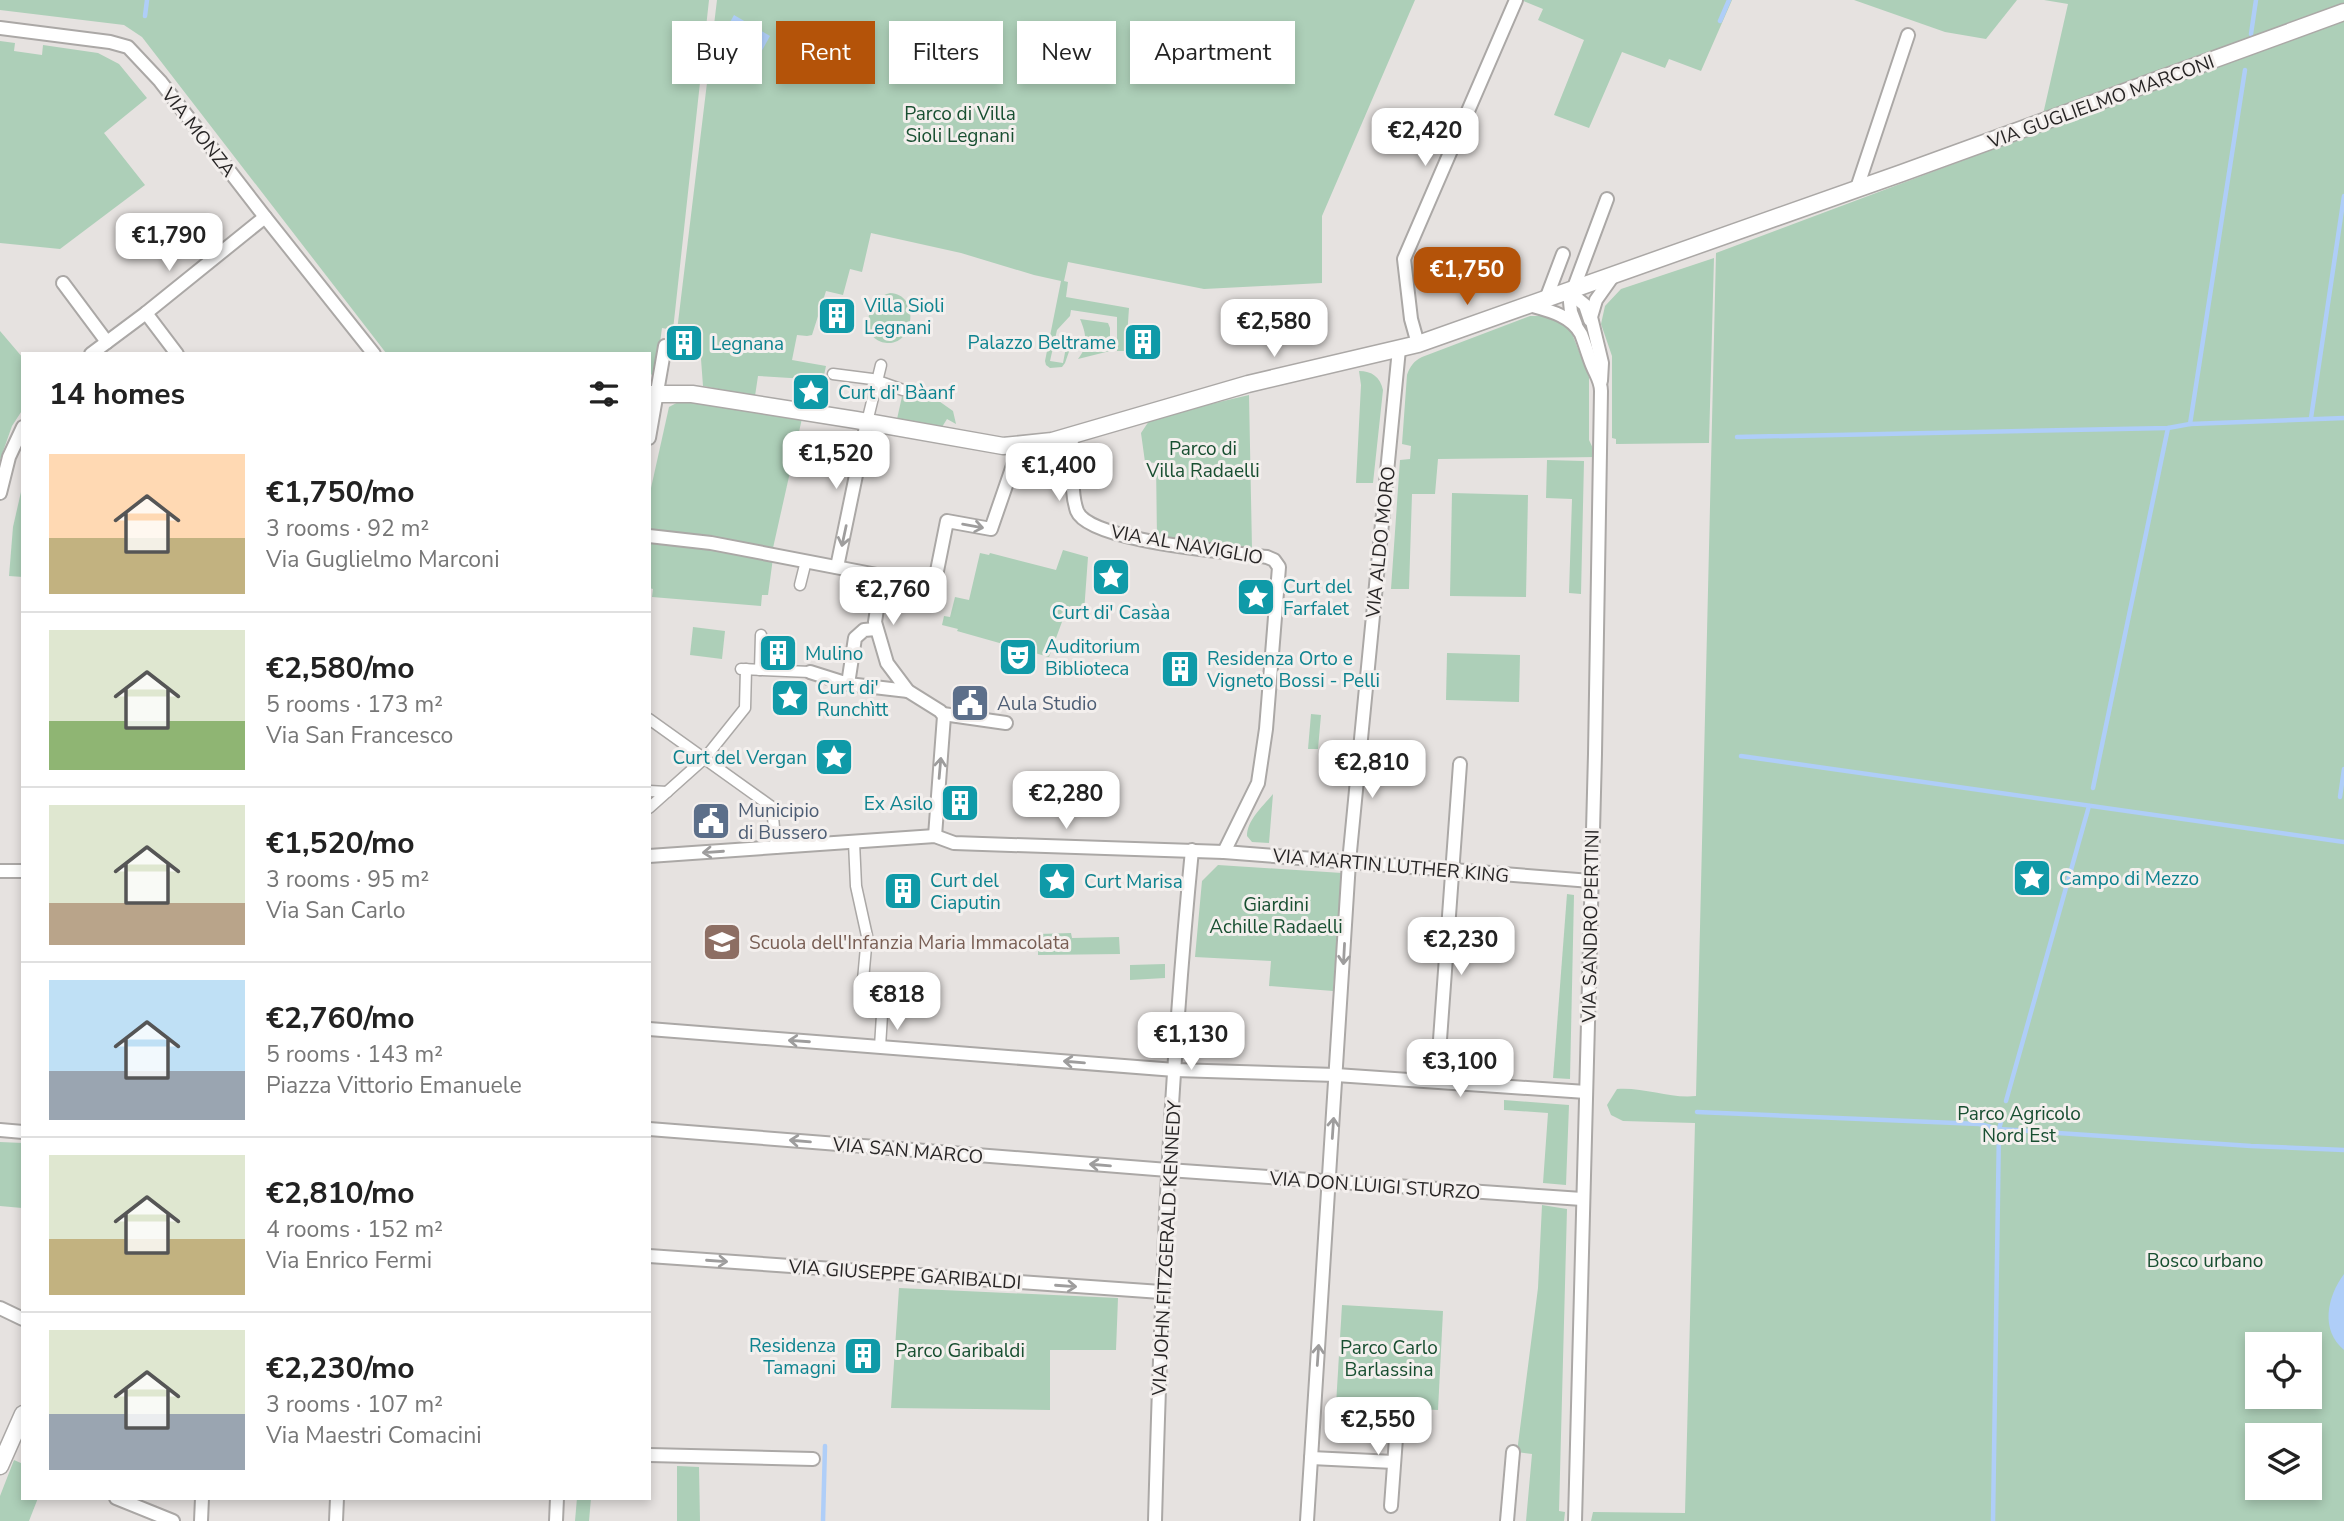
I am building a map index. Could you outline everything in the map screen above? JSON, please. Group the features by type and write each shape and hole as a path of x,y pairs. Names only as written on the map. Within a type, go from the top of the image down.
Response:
{"street":[{"path":"1418,344 1404,258 1516,0"},
{"name":"VIA GUGLIELMO MARCONI","path":"654,394 692,394 1003,446 1071,436 1248,384 1418,344 2344,12"},
{"name":"VIA MONZA","path":"0,28 110,42 128,47 160,81 372,352"},
{"path":"1857,188 1908,35"},
{"path":"1571,291 1607,199"},
{"path":"94,352 265,217"},
{"path":"1546,299 1563,254"},
{"path":"1529,305 1560,315 1586,331 1595,303 1613,276"},
{"path":"63,283 107,342"},
{"name":"VIA SANDRO PERTINI","path":"1571,291 1586,307 1586,331 1602,363 1595,754 1575,1521"},
{"path":"146,313 175,352"},
{"path":"651,420 665,346"},
{"name":"VIA ALDO MORO","path":"1307,1521 1349,862 1399,349"},
{"path":"837,567 881,365"},
{"path":"833,374 878,381 903,390"},
{"path":"0,493 9,457 21,431"},
{"name":"VIA AL NAVIGLIO","path":"1071,436 1077,510 1080,516 1107,532 1272,559 1278,564 1280,572 1272,663 1258,785 1224,852"},
{"path":"651,536 711,543 934,586 947,521 991,529 1020,445"},
{"path":"800,585 806,561"},
{"path":"882,576 875,609 876,629 886,660 899,681 908,691 943,714 1006,723"},
{"path":"848,684 855,638 863,630 876,629"},
{"path":"760,670 761,635"},
{"path":"651,805 705,758 744,708 743,669 810,672 848,684 908,691"},
{"path":"935,836 943,714"},
{"path":"651,720 772,807 776,848"},
{"path":"1437,1080 1460,764"},
{"path":"651,792 667,792"},
{"name":"VIA MARTIN LUTHER KING","path":"651,856 935,836 954,843 1192,850 1591,881"},
{"path":"854,842 856,886 867,936 863,980 884,983 880,1047"},
{"name":"VIA JOHN FITZGERALD KENNEDY","path":"1155,1521 1161,1292 1192,850"},
{"path":"0,871 21,871"},
{"path":"651,1029 1142,1068 1437,1080 1586,1092"},
{"name":"VIA SAN MARCO","path":"651,1129 1168,1170"},
{"path":"0,1130 21,1132"},
{"name":"VIA DON LUIGI STURZO","path":"1168,1170 1582,1199"},
{"name":"VIA GIUSEPPE GARIBALDI","path":"651,1256 1161,1292"},
{"path":"0,1308 21,1318"},
{"path":"1391,1506 1398,1411"},
{"path":"0,1466 21,1419"},
{"path":"1507,1521 1513,1452"},
{"path":"651,1455 813,1459"},
{"path":"1311,1458 1394,1462"},
{"path":"121,1500 173,1521"},
{"path":"201,1521 202,1500"},
{"path":"336,1521 337,1500"},
{"path":"556,1521 557,1500"}],"green space":[{"path":"0,0 709,0 707,21 672,21 672,84 700,84 673,330 662,328 657,365 651,376 651,352 385,352 142,37 124,25 0,10"},
{"name":"Parco di Villa Sioli Legnani","path":"717,0 1415,0 1322,216 1322,283 1204,289 1068,262 1064,281 1068,282 1066,297 1129,308 1126,351 1117,351 1117,317 1071,310 1070,316 1057,330 1050,361 1063,363 1067,342 1070,340 1072,343 1065,363 1062,367 1050,368 1045,361 1061,281 961,253 871,233 862,272 850,269 843,295 826,291 812,335 797,335 792,360 826,366 823,380 758,376 755,396 703,386 701,359 691,355 694,334 677,331 707,84 762,84 762,21 714,21"},
{"path":"1521,0 1732,0 1701,71 1669,59 1665,68 1622,52 1589,128 1554,115 1584,40 1538,20 1543,9"},
{"path":"1854,0 2017,0 1986,39 1945,32"},
{"name":"Parco Agricolo Nord Est","path":"2044,0 2344,0 2344,1521 1591,1521 1593,1512 1685,1513 1695,1123 1623,1121 1611,1115 1607,1105 1617,1089 1696,1096 1716,253 2039,132 2068,4"},
{"path":"0,41 15,43 14,51 42,55 43,45 98,53 119,64 147,98 104,133 145,185 60,249 0,243"},
{"path":"1714,258 1709,443 1616,444 1616,439 1612,438 1612,356 1601,324 1605,306 1621,289"},
{"path":"890,293 900,296 906,302 910,319 904,336 887,343 878,341 872,335 868,320 875,303"},
{"path":"1530,316 1547,316 1559,321 1571,331 1589,377 1589,440 1597,457 1438,459 1435,494 1412,494 1409,589 1391,589 1400,460 1410,459 1411,446 1402,444 1409,369 1422,357"},
{"path":"1080,319 1108,323 1110,351 1078,359 1084,349 1085,339"},
{"path":"0,331 21,356 21,412 12,426 0,460"},
{"path":"1359,371 1375,376 1383,390 1373,483 1356,483 1361,385"},
{"path":"905,383 926,392 953,411 956,424 947,419 942,427 897,419"},
{"name":"Parco di Villa Radaelli","path":"1249,395 1252,549 1157,538 1156,463 1145,462 1141,433 1151,418"},
{"path":"682,400 803,414 773,548 651,533 651,488 669,407"},
{"path":"1547,460 1584,461 1581,594 1569,593 1572,499 1546,498"},
{"path":"21,492 21,577 9,576 13,527"},
{"path":"1452,493 1528,495 1526,597 1450,596"},
{"path":"651,537 773,558 768,595 762,595 761,606 652,597"},
{"path":"1063,550 1088,557 1084,612 1066,611 1049,657 942,625 944,616 950,617 955,597 969,600 980,553 990,553 1056,570"},
{"path":"693,627 725,631 722,659 690,655"},
{"path":"1447,653 1520,655 1519,702 1446,700"},
{"path":"1311,714 1321,715 1318,749 1308,749"},
{"path":"1273,794 1269,843 1252,842 1247,836 1250,824"},
{"name":"Giardini Achille Radaelli","path":"1218,865 1342,873 1333,991 1269,986 1271,961 1195,957 1202,881"},
{"path":"1567,894 1574,895 1570,1079 1553,1078"},
{"path":"1071,933 1072,938 1119,937 1120,954 1038,955 1038,934"},
{"path":"1165,964 1165,978 1130,980 1130,965"},
{"path":"1504,1100 1569,1105 1566,1185 1543,1183 1548,1113 1504,1110"},
{"path":"0,1142 21,1143 21,1208 0,1206"},
{"path":"1542,1205 1567,1209 1559,1511 1565,1512 1564,1521 1526,1521 1532,1454 1517,1452 1538,1288"},
{"name":"Parco Garibaldi","path":"899,1288 1118,1298 1116,1350 1050,1350 1050,1410 891,1408"},
{"name":"Parco Carlo Barlassina","path":"1342,1305 1443,1311 1438,1410 1336,1405"},
{"path":"14,1460 21,1463 21,1500 37,1500 29,1521 0,1521 0,1496"},
{"path":"677,1466 699,1467 700,1521 677,1521"},
{"path":"577,1500 591,1500 589,1521 575,1521"}],"water":[{"path":"734,15 744,21 731,21"},
{"path":"762,31 770,36 762,50"},
{"path":"2344,1274 2344,1350 2331,1333 2329,1313 2333,1293"}],"waterway":[{"path":"145,16 147,0"},
{"path":"1720,21 1729,0"},
{"path":"2251,34 2256,0"},
{"path":"2190,424 2245,70"},
{"path":"2311,418 2344,196"},
{"path":"1737,437 2168,428 2190,424 2344,418"},
{"path":"2093,788 2168,428"},
{"path":"1741,756 2344,842"},
{"path":"2340,797 2344,769"},
{"path":"2006,1101 2089,806"},
{"path":"1697,1112 1979,1124 1999,1129 2344,1150"},
{"path":"1993,1521 2001,1122"},
{"path":"823,1521 825,1446"}],"place":[{"name":"Villa Sioli Legnani","path":"837,316"},
{"name":"Palazzo Beltrame","path":"1143,342"},
{"name":"Legnana","path":"684,343"},
{"name":"Curt di' Bàanf","path":"811,392"},
{"name":"Curt di' Casàa","path":"1111,577"},
{"name":"Curt del Farfalet","path":"1256,597"},
{"name":"Mulino","path":"778,653"},
{"name":"Auditorium Biblioteca","path":"1018,657"},
{"name":"Residenza Orto e Vigneto Bossi - Pelli","path":"1180,669"},
{"name":"Curt di' Runchìtt","path":"790,698"},
{"name":"Aula Studio","path":"970,703"},
{"name":"Curt del Vergan","path":"834,757"},
{"name":"Ex Asilo","path":"960,803"},
{"name":"Municipio di Bussero","path":"711,821"},
{"name":"Campo di Mezzo","path":"2032,878"},
{"name":"Curt Marisa","path":"1057,881"},
{"name":"Curt del Ciaputin","path":"903,891"},
{"name":"Scuola dell'Infanzia Maria Immacolata","path":"722,942"},
{"name":"Residenza Tamagni","path":"863,1356"}],"park label":[{"name":"Bosco urbano","path":"2205,1260"}]}
